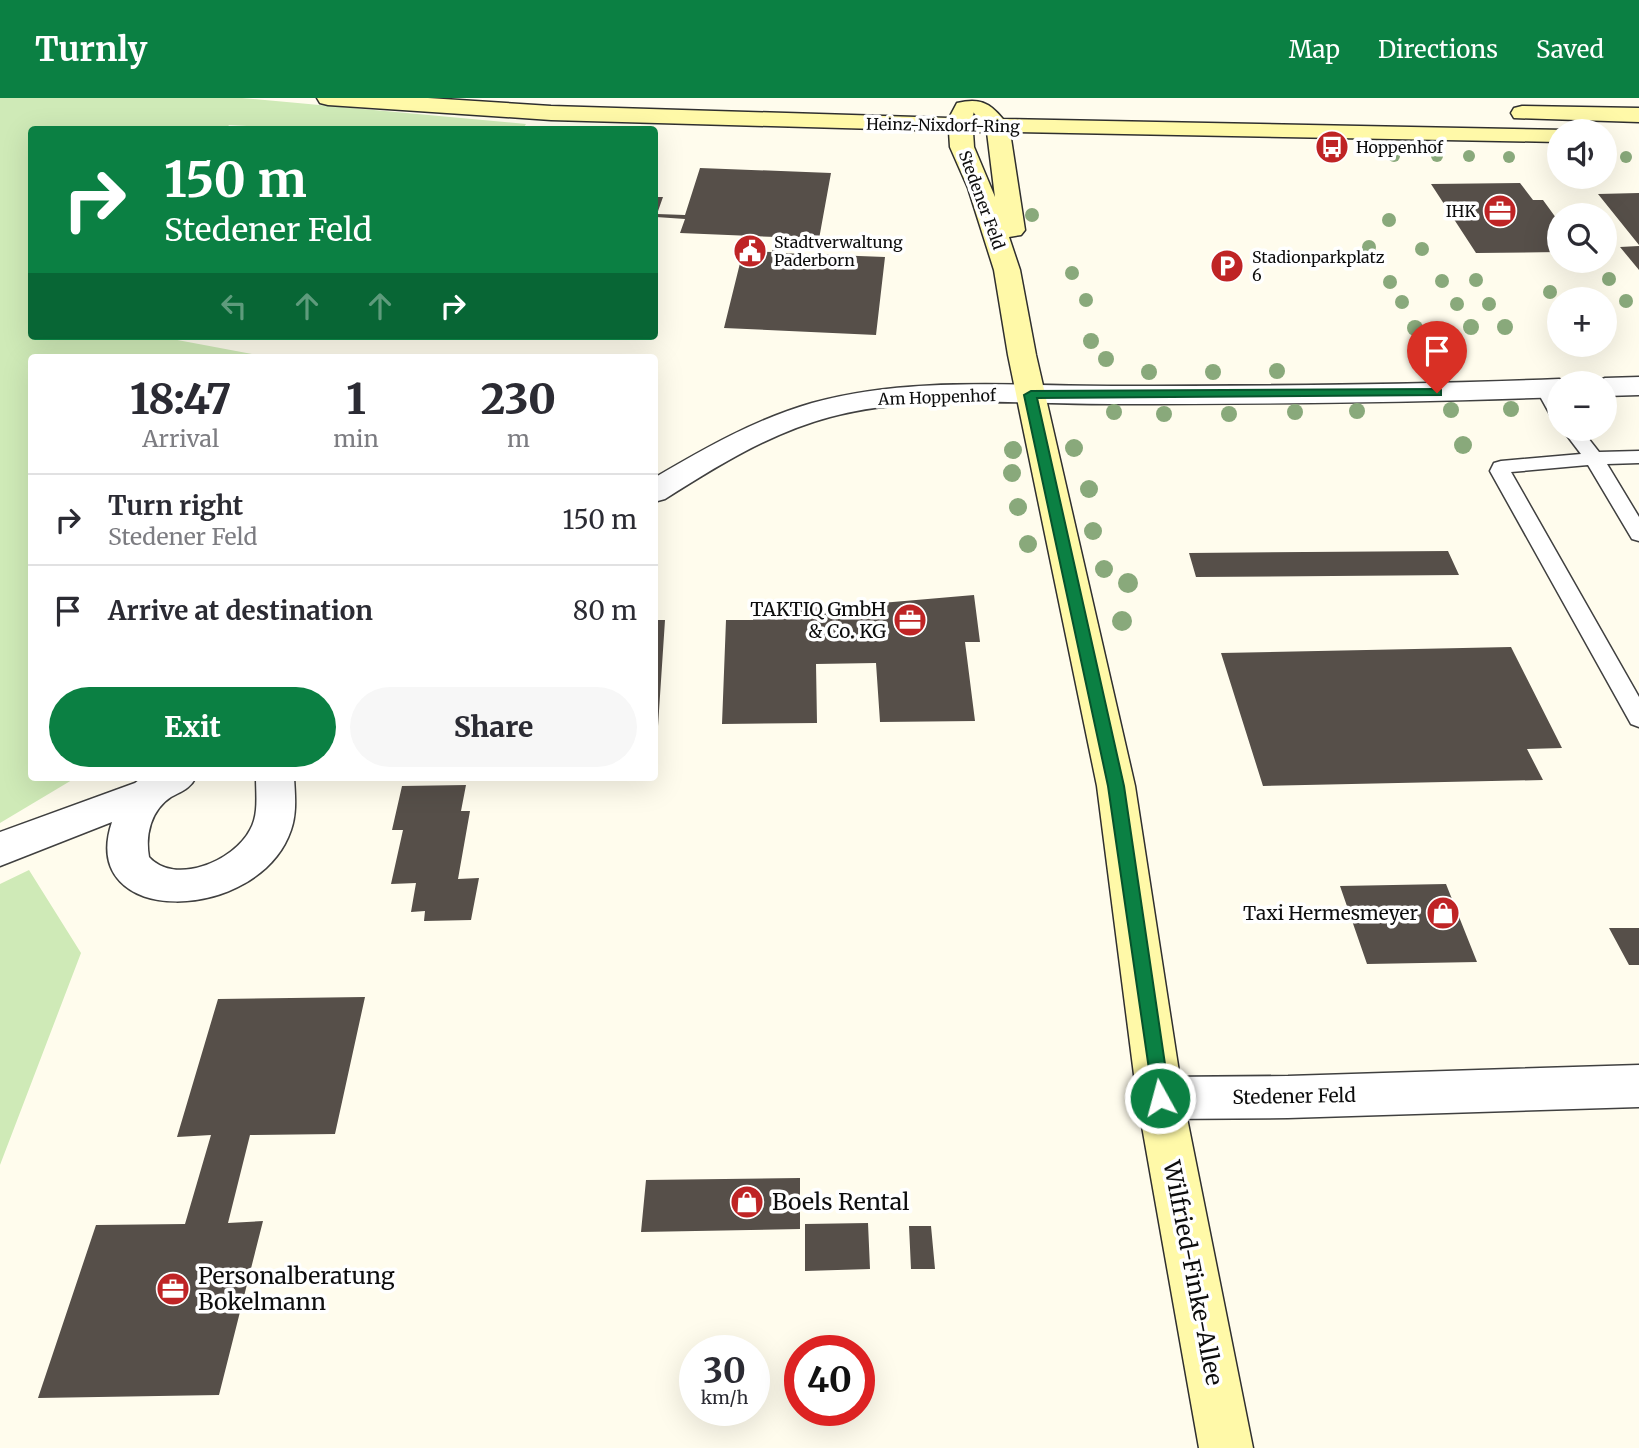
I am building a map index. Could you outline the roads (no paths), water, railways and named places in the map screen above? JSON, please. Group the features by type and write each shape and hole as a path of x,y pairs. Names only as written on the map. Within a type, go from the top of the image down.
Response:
{"main road":[{"name":"Heinz-Nixdorf-Ring","path":"328,98 551,113 960,126 1547,135"},
{"name":"Heinz-Nixdorf-Ring","path":"728,98 1639,115"},
{"name":"Stedener Feld","path":"974,104 962,111 962,147 980,188 1007,270 1031,395 1116,786 1160,1098"},
{"path":"974,104 988,112 998,127"},
{"name":"Stedener Feld","path":"998,127 1012,225 1007,270"},
{"path":"1617,136 1639,136"},
{"name":"Wilfried-Finke-Allee","path":"1160,1098 1226,1448"}],"street":[{"path":"1617,387 1639,386"},
{"path":"1031,395 1373,395 1547,388"},
{"name":"Am Hoppenhof","path":"658,490 740,441 795,416 823,408 902,396 1031,395"},
{"path":"162,786 128,832 127,848 130,862 139,874 152,882 168,885 188,884 235,871 249,862 262,848 275,816 275,781"},
{"path":"0,850 162,786"},
{"name":"Stedener Feld","path":"1160,1098 1288,1097 1639,1086"}],"lane":[{"path":"1581,441 1594,458 1639,534"},
{"path":"1639,457 1508,465 1501,467 1500,471 1639,718"}],"place":[{"name":"Hoppenhof","path":"1332,147"},
{"name":"IHK","path":"1500,211"},
{"name":"Stadtverwaltung Paderborn","path":"750,251"},
{"name":"Stadionparkplatz 6","path":"1227,266"},
{"name":"TAKTIQ GmbH & Co. KG","path":"910,620"},
{"name":"Taxi Hermesmeyer","path":"1443,913"},
{"name":"Boels Rental","path":"747,1202"},
{"name":"Personalberatung Bokelmann","path":"173,1289"}]}
